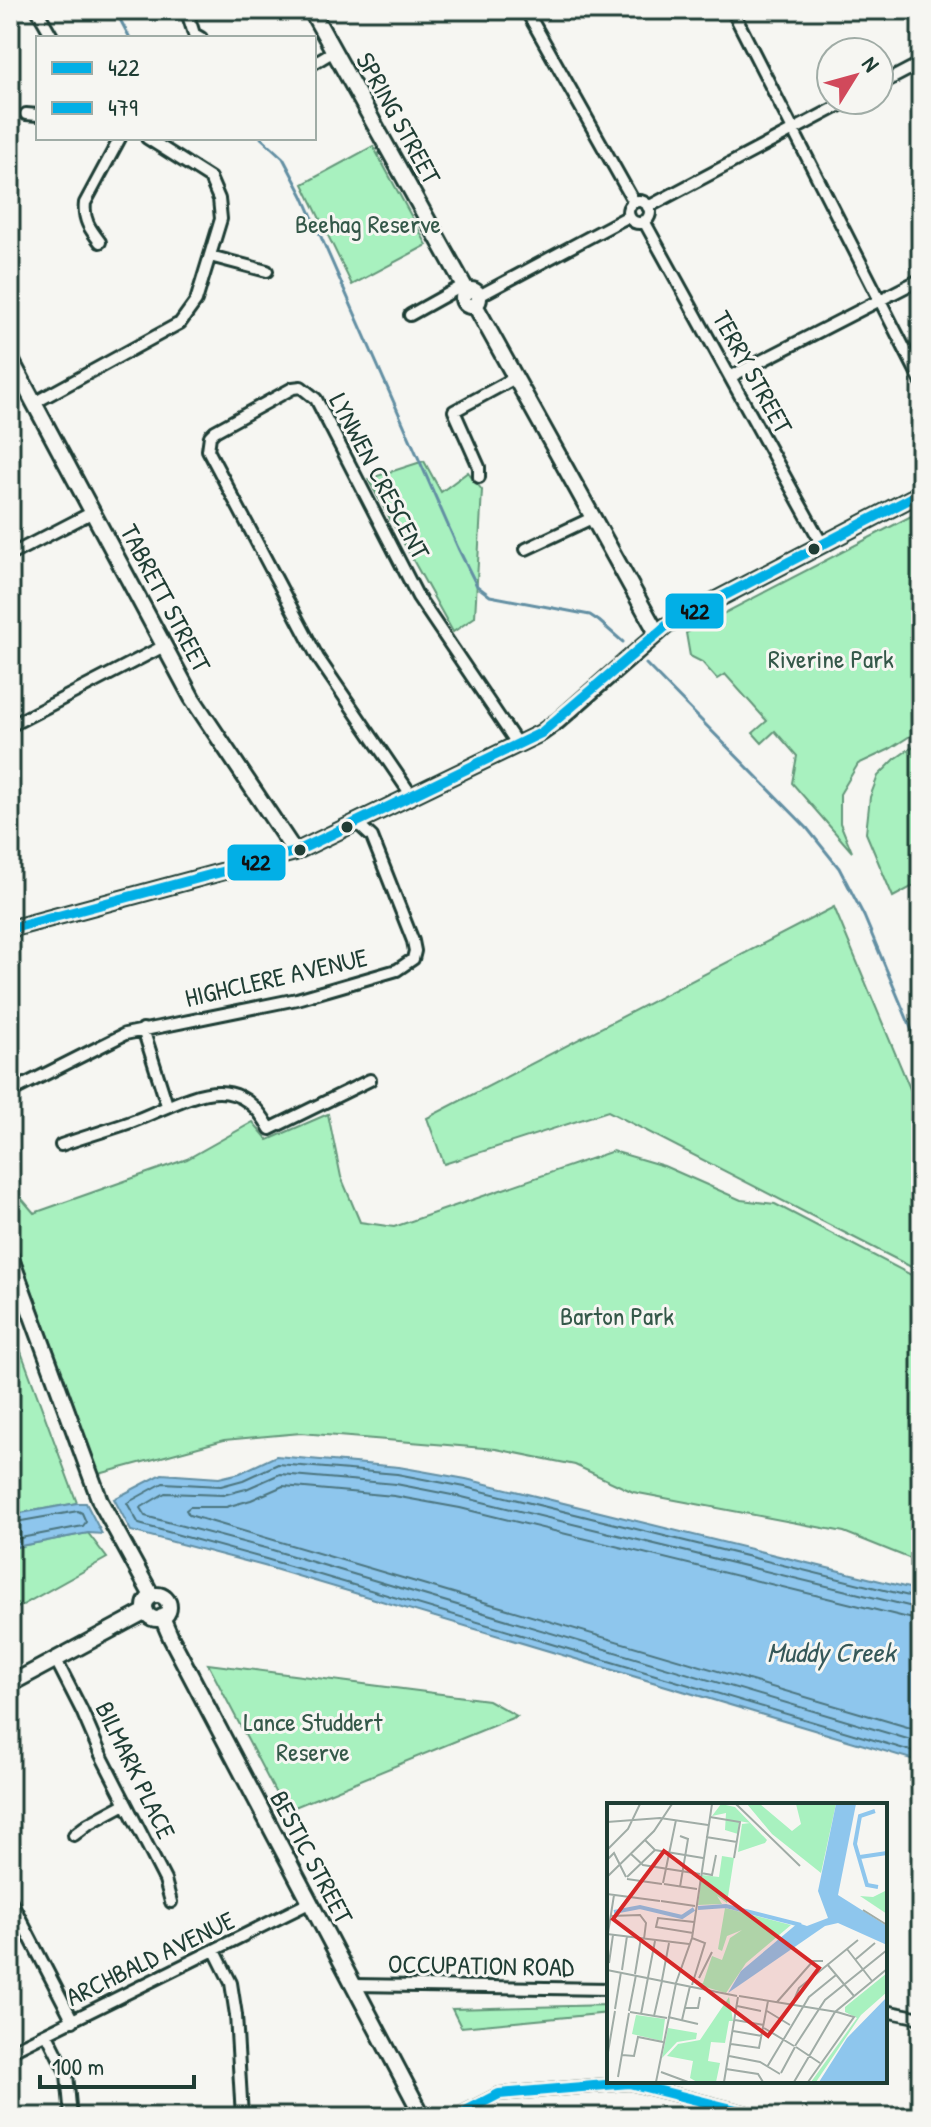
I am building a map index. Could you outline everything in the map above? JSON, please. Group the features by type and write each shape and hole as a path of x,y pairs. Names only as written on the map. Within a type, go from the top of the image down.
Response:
{"main road":[{"name":"SPRING STREET","path":"311,10 657,633"},
{"name":"TABRETT STREET","path":"10,358 15,379 34,403 205,720 295,852"},
{"path":"10,929 295,852 357,823 518,745 558,721 657,633 689,612 921,493"},
{"path":"10,1256 100,1501 152,1596"},
{"path":"160,1595 167,1601 169,1608 162,1617 155,1618 146,1611 146,1604 152,1596 160,1595"},
{"path":"10,1684 146,1611"},
{"name":"BESTIC STREET","path":"162,1617 423,2117"}],"street":[{"path":"37,10 52,36"},
{"path":"526,10 634,202"},
{"path":"732,10 921,381"},
{"path":"188,15 198,36"},
{"path":"316,62 334,51"},
{"path":"895,77 921,63"},
{"path":"26,114 36,115"},
{"path":"648,207 821,116"},
{"path":"100,242 87,226 85,203 119,140"},
{"path":"34,403 180,323 196,301 221,219 216,187 197,167 150,140"},
{"path":"642,201 648,207 650,213 644,221 634,221 629,216 629,208 634,202 642,201"},
{"path":"410,315 471,294 629,216"},
{"name":"TERRY STREET","path":"644,221 822,544"},
{"path":"210,256 267,271"},
{"path":"730,377 921,279"},
{"path":"479,477 479,467 454,411 515,378"},
{"name":"LYNWEN CRESCENT","path":"412,796 318,658 208,450 210,436 215,431 293,388 301,387 316,399 418,597 518,745"},
{"path":"10,555 93,512"},
{"path":"526,549 592,518"},
{"path":"10,726 164,646"},
{"name":"HIGHCLERE AVENUE","path":"10,1092 125,1034 297,999 397,970 413,959 415,951 372,837 357,823"},
{"path":"143,1029 167,1105"},
{"path":"61,1145 213,1090 244,1098 260,1112 270,1129 370,1080"},
{"name":"BILMARK PLACE","path":"56,1660 165,1880 171,1902"},
{"path":"74,1835 125,1804"},
{"path":"10,1899 73,2021"},
{"name":"ARCHBALD AVENUE","path":"10,2051 309,1903"},
{"path":"215,1951 231,1983 242,2117"},
{"name":"OCCUPATION ROAD","path":"353,1985 607,1989"},
{"path":"887,2011 921,2018"},
{"path":"47,2034 67,2074 71,2117"},
{"path":"454,2117 499,2094 629,2083 764,2117"}],"green space":[{"name":"Beehag Reserve","path":"373,146 427,245 352,285 303,184"},
{"path":"424,461 441,492 468,472 482,490 475,617 453,632 368,479"},
{"name":"Riverine Park","path":"921,511 921,729 858,764 840,794 840,823 852,852 792,783 797,756 775,731 762,743 753,733 767,721 725,674 717,679 702,662 690,656 686,633"},
{"path":"921,741 921,882 893,897 866,833 870,797 878,776 895,759"},
{"path":"834,907 921,1115 921,1272 608,1111 444,1164 427,1118"},
{"name":"Barton Park","path":"328,1114 341,1177 360,1222 394,1227 613,1151 664,1166 741,1200 775,1204 921,1280 921,1563 844,1532 633,1492 575,1465 496,1449 301,1433 224,1440 99,1474 10,1230 10,1185 34,1213 187,1159 253,1122 268,1140"},
{"path":"10,1322 77,1503 10,1515"},
{"path":"88,1533 107,1558 10,1612 10,1548"},
{"name":"Lance Studdert Reserve","path":"208,1664 488,1700 517,1716 285,1811"},
{"path":"607,2005 607,2013 461,2027 452,2009"}],"water":[{"name":"Muddy Creek","path":"276,1456 399,1467 466,1479 921,1591 921,1762 264,1566 131,1531 114,1499 162,1474 219,1478 240,1473"},
{"path":"86,1503 102,1534 88,1533 10,1548 10,1515"}],"waterway":[{"path":"115,10 129,36"},
{"path":"263,140 283,158 303,196 477,586 490,596 590,615 623,642"},
{"path":"646,664 807,828 839,868 864,916 921,1052"}],"transit line":[{"name":"422","path":"10,929 295,852 541,733 666,626 921,493"},
{"name":"479","path":"454,2117 499,2094 629,2083 764,2117"}]}
